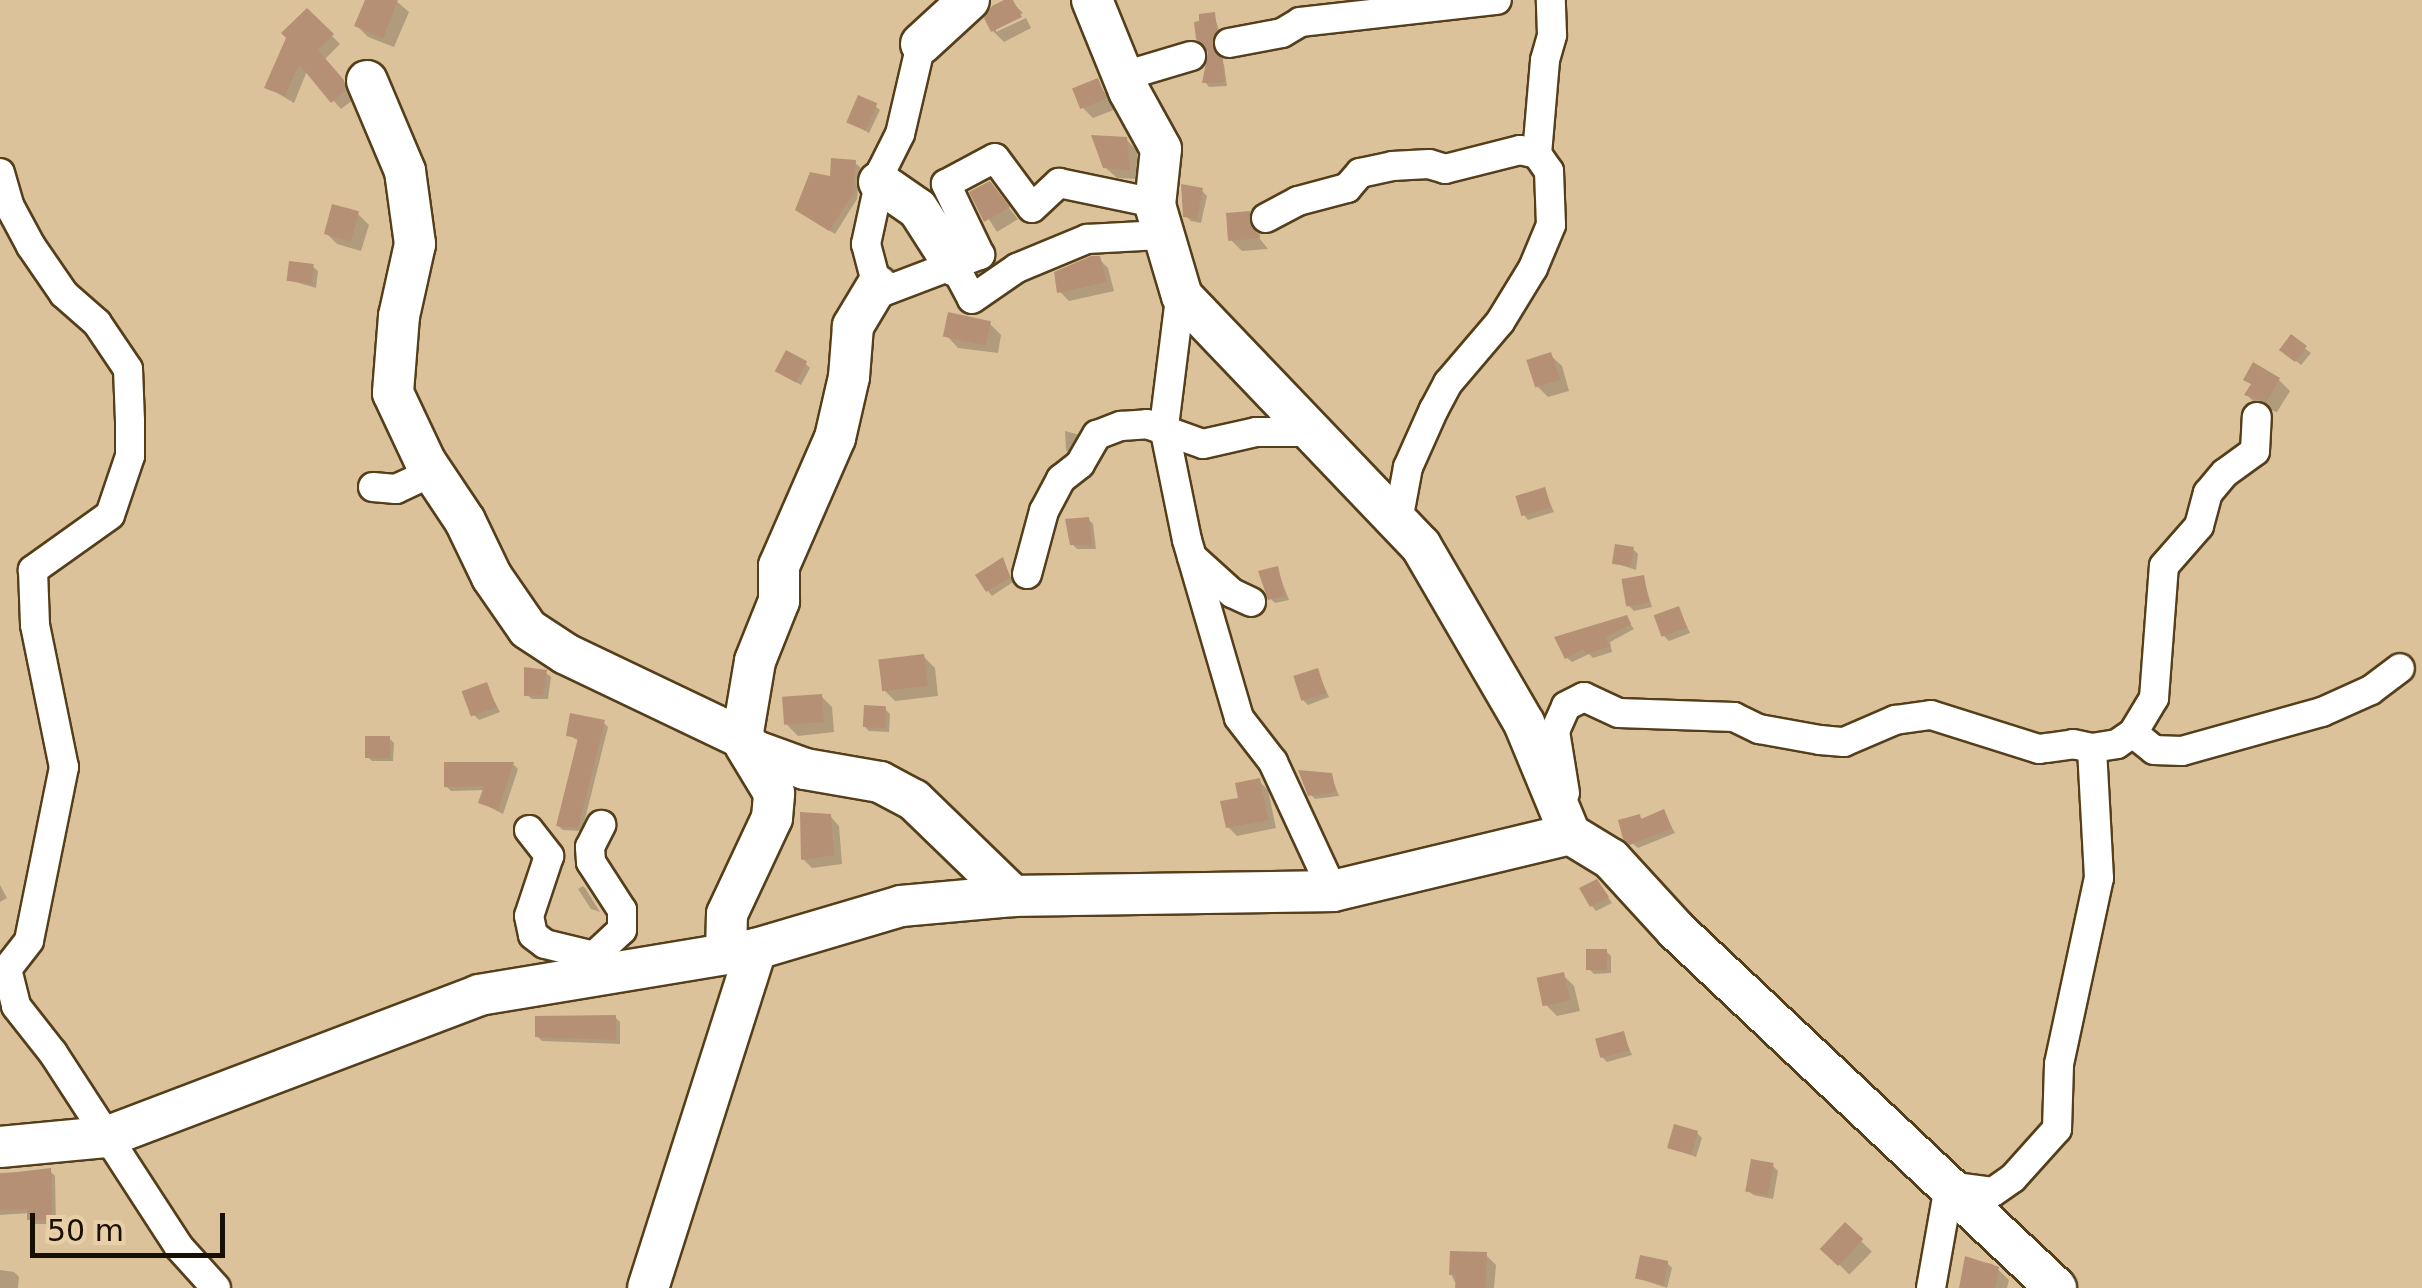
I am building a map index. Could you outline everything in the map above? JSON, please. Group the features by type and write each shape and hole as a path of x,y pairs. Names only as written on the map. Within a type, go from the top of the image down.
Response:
{"street":[{"path":"968,0 921,44 900,134 880,182 866,244 878,286 885,291 980,255 946,184 995,158 1032,208 1059,183 1158,219"},
{"path":"1092,0 1161,149 1158,219 1181,290 1214,333 1421,546 1524,723 1570,834 1612,859 1676,930 2056,1288"},
{"path":"1230,43 1282,33 1300,22 1496,0"},
{"path":"1398,521 1408,468 1434,408 1448,383 1500,322 1533,268 1552,225 1549,171 1537,154 1545,60 1552,35 1551,0"},
{"path":"1124,76 1191,56"},
{"path":"366,81 405,171 415,244 400,316 393,393 432,472 465,521 492,577 528,629 566,654 805,770 880,782 914,800 1013,896"},
{"path":"1266,218 1298,201 1347,188 1360,173 1429,164 1445,169 1506,150 1537,154"},
{"path":"0,173 9,205 31,246 64,294 97,323 128,369 130,456 110,515 34,570 35,625 64,767 29,941 8,969 16,1006 54,1053 179,1247 216,1288"},
{"path":"880,182 918,209 972,300 1018,268 1087,239 1158,219"},
{"path":"648,1288 741,952 727,914 740,878 772,818 774,793 743,741 756,661 778,601 779,566 835,438 850,377 853,326 878,286"},
{"path":"1181,290 1164,427 1192,556 1239,718 1273,762 1333,891"},
{"path":"1570,834 1555,731 1566,706 1584,697 1619,712 1734,717 1759,729 1820,740 1844,742 1895,720 1931,715 2039,748 2117,744 2133,732 2154,698 2164,566 2199,526 2208,493 2225,472 2255,451 2257,417"},
{"path":"1027,574 1044,511 1061,480 1080,464 1097,435 1120,426 1164,427 1203,444 1256,432 1314,432"},
{"path":"373,488 396,489 432,472"},
{"path":"1192,556 1221,585 1251,602"},
{"path":"2133,732 2154,750 2182,752 2276,721 2322,712 2371,690 2400,668"},
{"path":"1949,1186 1993,1192 2013,1178 2056,1130 2059,1064 2099,878 2092,748"},
{"path":"592,966 622,930 622,910 591,862 590,846 601,824"},
{"path":"530,830 549,856 530,916 533,936 592,966"},
{"path":"0,1146 106,1137 479,995 592,966 741,952 900,906 1013,896 1333,891 1570,834"},
{"path":"1931,1288 1949,1186"}],"building":[{"path":"365,0 398,0 383,38 354,26"},
{"path":"1013,0 1022,17 991,32 984,18 992,6"},
{"path":"307,8 334,34 318,50 344,80 345,91 331,103 299,64 285,96 264,88 286,38 281,33"},
{"path":"1215,12 1217,30 1212,45 1223,59 1224,82 1202,83 1208,52 1196,39 1194,22 1199,21 1199,14"},
{"path":"1098,78 1106,98 1080,109 1072,88"},
{"path":"858,95 877,103 866,131 846,123"},
{"path":"1091,135 1127,137 1130,170 1103,168"},
{"path":"831,158 856,160 853,194 829,231 795,210 810,172 830,176"},
{"path":"990,181 1010,207 984,222 969,192"},
{"path":"1181,184 1203,188 1197,219 1183,217"},
{"path":"332,204 359,211 351,241 324,234"},
{"path":"1250,211 1250,225 1260,238 1228,241 1226,213"},
{"path":"1100,256 1107,282 1057,293 1054,272"},
{"path":"289,261 314,264 311,284 287,281"},
{"path":"948,312 991,321 986,346 943,336"},
{"path":"2291,334 2307,346 2295,362 2279,350"},
{"path":"786,350 807,361 796,382 775,371"},
{"path":"1551,352 1560,380 1535,388 1526,360"},
{"path":"2253,362 2280,378 2266,402 2244,395 2251,384 2243,380"},
{"path":"1545,487 1551,507 1521,516 1515,496"},
{"path":"1089,517 1092,545 1070,545 1065,519"},
{"path":"1615,544 1634,547 1631,567 1612,564"},
{"path":"1003,557 1010,577 986,592 975,575"},
{"path":"1278,566 1285,596 1268,600 1258,571"},
{"path":"1644,575 1649,603 1626,607 1621,579"},
{"path":"1679,606 1687,628 1661,637 1654,615"},
{"path":"1627,615 1631,624 1606,637 1609,647 1586,654 1584,649 1565,659 1554,637"},
{"path":"924,654 928,686 882,691 878,660"},
{"path":"524,667 547,670 543,695 524,696"},
{"path":"1318,668 1326,693 1301,701 1293,676"},
{"path":"487,682 496,707 471,717 462,691"},
{"path":"822,694 824,722 784,725 782,697"},
{"path":"864,705 886,706 885,728 863,727"},
{"path":"570,713 605,720 578,828 556,826 578,738 566,736"},
{"path":"365,736 390,736 390,758 365,758"},
{"path":"444,762 514,762 498,810 478,803 484,786 444,787"},
{"path":"1298,770 1332,773 1336,792 1308,796"},
{"path":"1260,778 1268,820 1226,828 1220,801 1238,798 1235,783"},
{"path":"1664,809 1672,828 1630,845 1623,839 1618,820 1640,814 1641,819"},
{"path":"800,812 831,814 834,855 801,860"},
{"path":"1597,879 1609,897 1590,907 1579,888"},
{"path":"1586,949 1607,949 1607,970 1586,970"},
{"path":"1564,972 1570,1000 1543,1006 1537,978"},
{"path":"616,1015 616,1040 535,1037 535,1016"},
{"path":"1624,1031 1629,1050 1600,1058 1595,1039"},
{"path":"1674,1124 1698,1131 1691,1155 1667,1148"},
{"path":"1751,1159 1774,1163 1768,1195 1745,1191"},
{"path":"51,1168 52,1220 27,1220 27,1209 0,1210 0,1174"},
{"path":"1845,1222 1863,1239 1838,1266 1820,1249"},
{"path":"1450,1251 1487,1252 1485,1288 1455,1288 1456,1275 1449,1275"},
{"path":"1640,1255 1668,1261 1663,1285 1635,1278"},
{"path":"1965,1256 1999,1267 1995,1288 1959,1288"}]}
